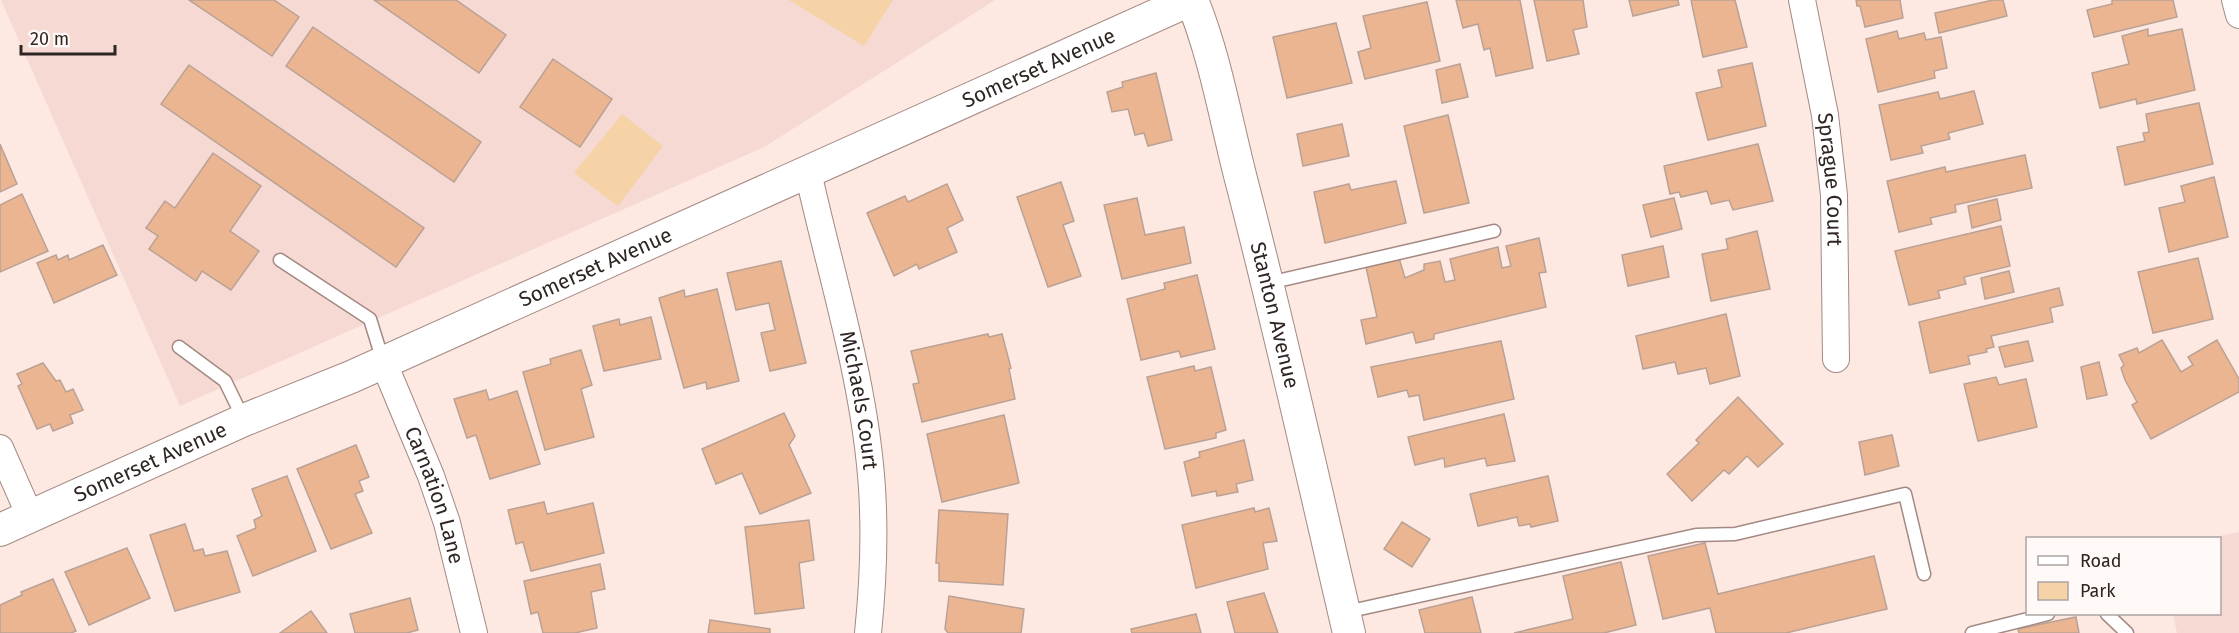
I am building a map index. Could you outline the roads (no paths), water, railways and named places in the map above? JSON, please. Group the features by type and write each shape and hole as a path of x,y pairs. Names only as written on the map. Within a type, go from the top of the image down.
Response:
{"street":[{"name":"Somerset Avenue","path":"0,530 1191,0"},
{"name":"Stanton Avenue","path":"1191,0 1208,38 1347,623"},
{"name":"Sprague Court","path":"1802,0 1825,115 1834,195 1836,359"},
{"path":"2235,0 2239,15"},
{"name":"Michaels Court","path":"808,172 857,384 872,486 874,537 868,633"},
{"name":"Carnation Lane","path":"383,361 434,486 458,565 474,633"},
{"path":"0,447 30,516"}],"lane":[{"path":"1268,283 1494,231"},
{"path":"280,260 370,319 383,361"},
{"path":"179,347 225,381 244,420"},
{"path":"1347,623 1696,535 1735,534 1905,494 1924,574"},
{"path":"1972,633 2044,615"},
{"path":"2108,615 2127,633"}]}
